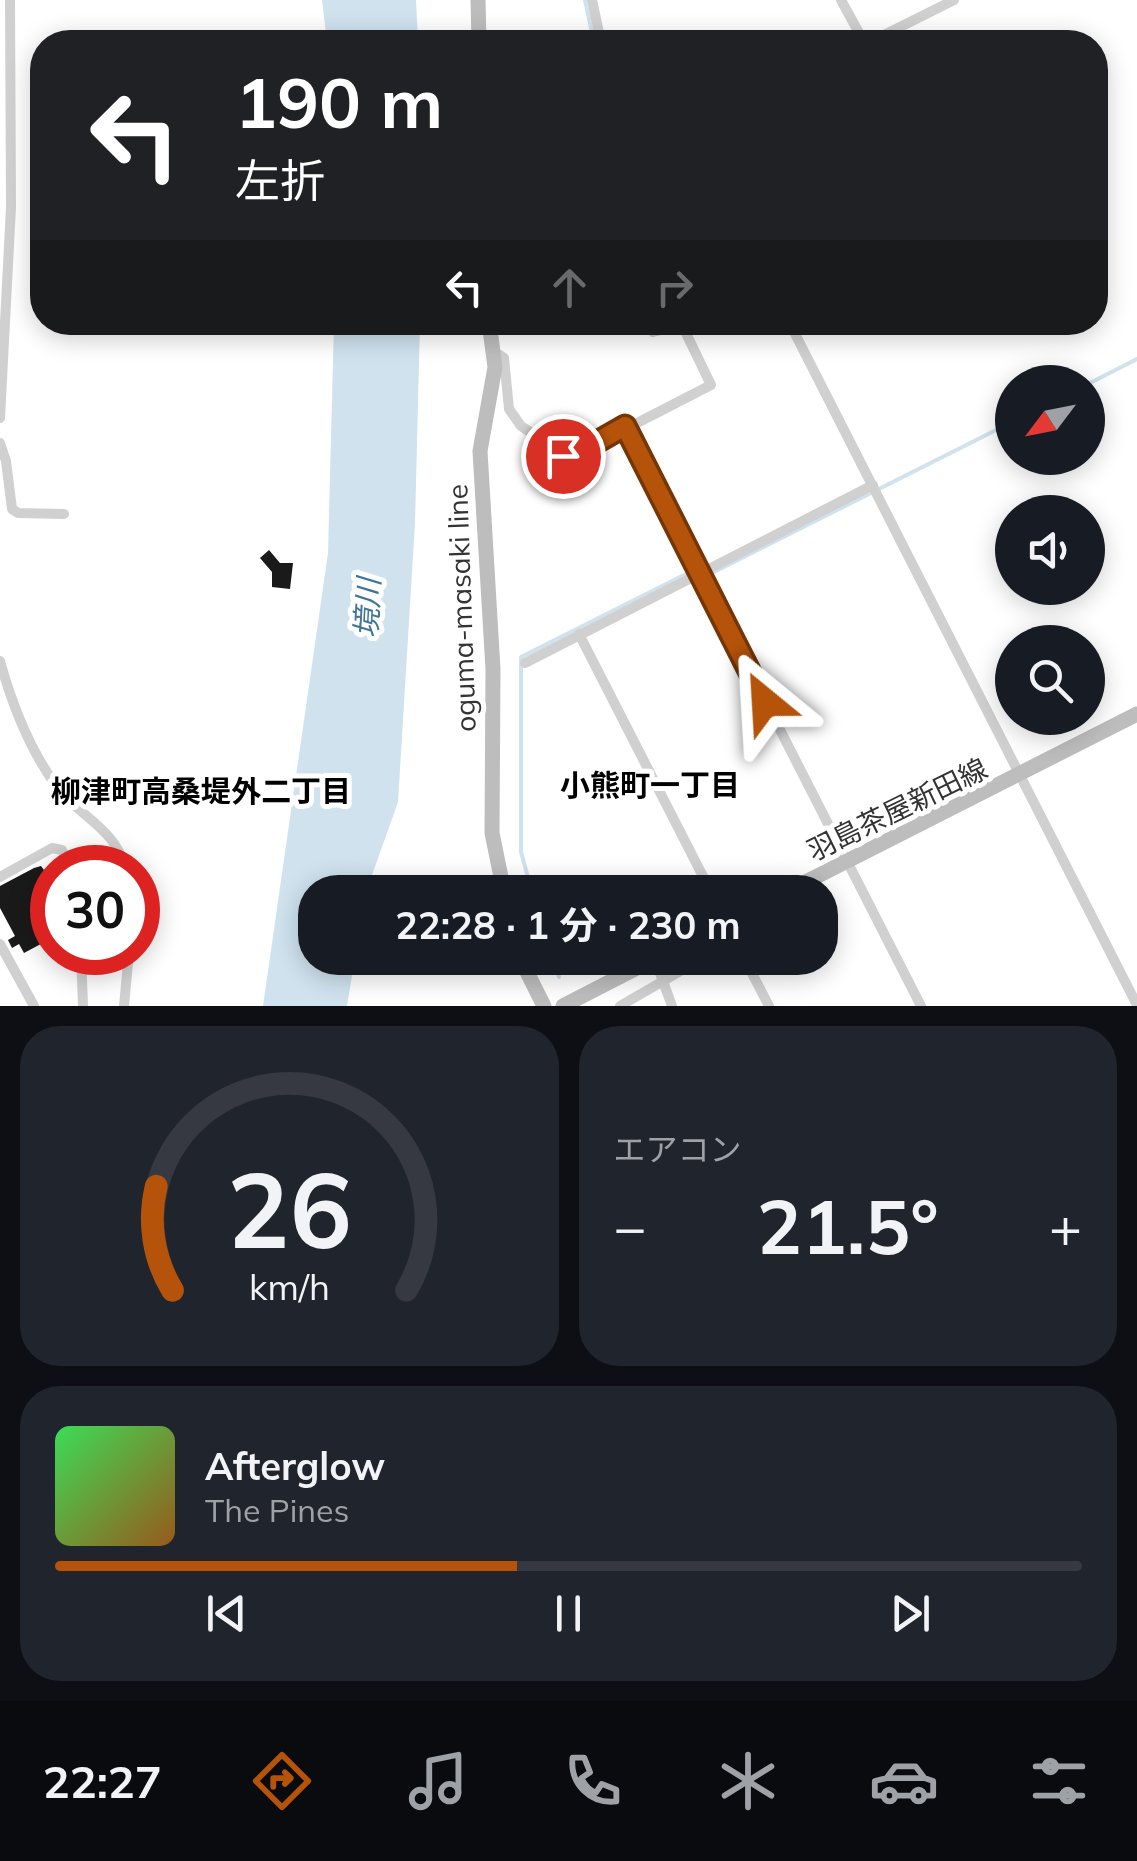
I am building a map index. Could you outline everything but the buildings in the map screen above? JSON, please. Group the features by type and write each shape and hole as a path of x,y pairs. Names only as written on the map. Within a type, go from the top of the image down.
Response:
{"main road":[{"path":"478,0 479,30"},
{"name":"oguma-masaki line","path":"492,335 496,352 480,451 492,668 492,833 501,875"},
{"name":"羽島茶屋新田線","path":"820,875 1137,714"},
{"path":"528,975 544,1006"},
{"path":"563,1006 647,975"}],"street":[{"path":"0,418 5,55 10,0"},
{"path":"592,0 599,30"},
{"path":"842,0 860,30"},
{"path":"892,30 954,0"},
{"path":"496,352 504,358 509,409 522,426 569,458 625,426 711,386 693,335"},
{"path":"796,335 1137,1005"},
{"path":"625,426 921,1006"},
{"path":"0,443 12,509 18,513 64,514"},
{"path":"526,663 872,485"},
{"path":"579,634 702,875"},
{"path":"0,662 10,698 55,785 114,845"},
{"path":"0,878 30,861"},
{"path":"0,944 34,1006"},
{"path":"82,975 83,1006"},
{"path":"124,1006 126,975"},
{"path":"620,1006 654,975"},
{"path":"662,975 672,1006"},
{"path":"753,975 769,1006"}],"water":[{"path":"322,0 416,0 417,30 326,30"},
{"name":"境川","path":"334,335 420,335 415,523 398,802 372,875 298,875 298,975 352,975 347,1006 263,1006 328,553"}],"waterway":[{"path":"585,0 591,30"},
{"path":"1105,375 1137,359"},
{"path":"708,575 995,431"},
{"path":"527,875 521,852 521,657 692,571"}],"district":[{"name":"小熊町一丁目","path":"650,785"},
{"name":"柳津町高桑堤外二丁目","path":"201,791"}],"route":[{"path":"563,456 569,458 625,426 765,702"}]}
